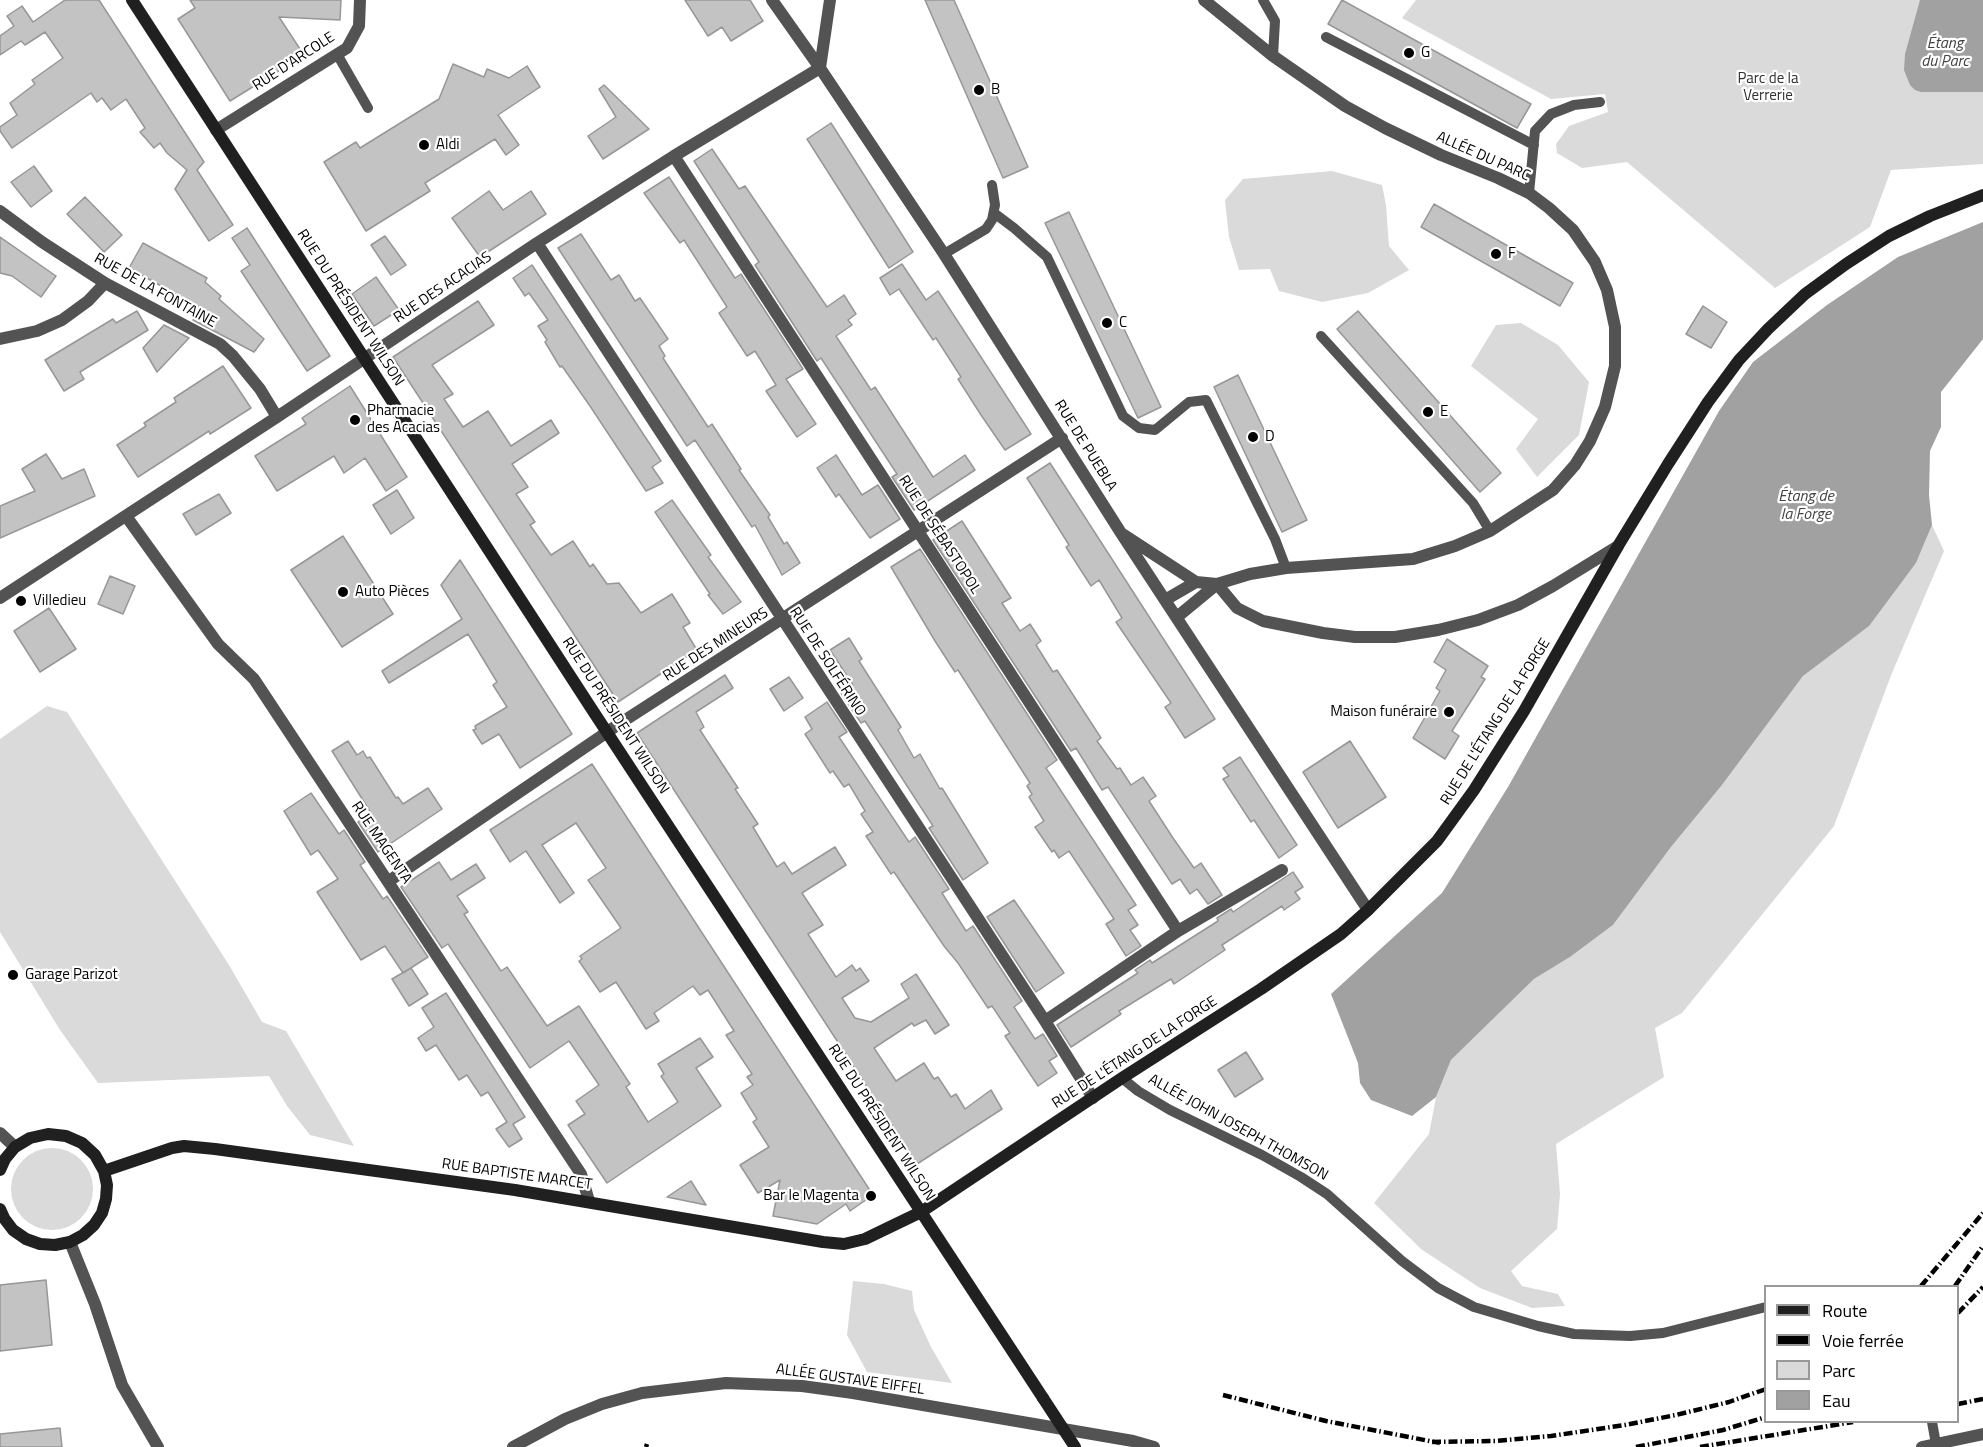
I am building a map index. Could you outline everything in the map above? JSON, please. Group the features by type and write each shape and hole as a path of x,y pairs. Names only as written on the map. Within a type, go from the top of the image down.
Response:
{"street":[{"name":"RUE DU PRÉSIDENT WILSON","path":"132,0 607,733 1075,1447"},
{"name":"RUE D'ARCOLE","path":"216,130 347,48 359,26 360,0"},
{"name":"RUE DE PUEBLA","path":"772,0 944,254 1121,533 1368,910"},
{"path":"820,68 830,0"},
{"name":"ALLÉE DU PARC","path":"1121,533 1196,582 1217,584 1250,574 1286,568 1413,559 1455,546 1490,531 1553,490 1575,465 1590,441 1605,407 1615,366 1615,327 1607,290 1595,262 1573,231 1549,208 1529,193 1385,129 1345,106 1273,56 1204,0"},
{"name":"RUE DES ACACIAS","path":"0,598 537,243 674,156 820,68"},
{"name":"RUE DE SÉBASTOPOL","path":"674,156 1178,932"},
{"name":"RUE DE L'ÉTANG DE LA FORGE","path":"921,1212 1122,1077 1261,989 1341,934 1368,910 1437,841 1474,790 1524,711 1618,546 1708,402 1739,360 1805,294 1889,236 1930,216 1983,195"},
{"name":"RUE DE LA FONTAINE","path":"0,211 42,242 105,283 220,344 260,389 277,417"},
{"name":"RUE DE SOLFÉRINO","path":"537,243 1093,1098"},
{"path":"0,339 37,331 63,320 88,301 105,283"},
{"name":"RUE DES MINEURS","path":"389,881 607,733 1062,438"},
{"name":"RUE MAGENTA","path":"126,516 218,644 254,679 581,1174 590,1201"},
{"path":"1217,584 1237,608 1263,621 1355,637 1395,637 1478,620 1518,605 1554,586 1618,546"},
{"path":"1165,600 1196,582"},
{"name":"ALLÉE DU PARC","path":"1177,617 1217,584"},
{"path":"1045,1021 1178,932 1282,870"},
{"path":"0,1133 15,1147"},
{"path":"0,1170 5,1159 15,1147 30,1138 48,1134 66,1136 82,1143 95,1155 104,1170 107,1185 102,1213 94,1226 70,1242 48,1244 26,1239 13,1230 0,1209"},
{"name":"RUE BAPTISTE MARCET","path":"104,1170 172,1148 190,1146 590,1201 844,1244 865,1239 921,1212"},
{"path":"70,1242 95,1304 122,1385 158,1447"},
{"name":"ALLÉE GUSTAVE EIFFEL","path":"513,1447 565,1419 602,1404 642,1393 683,1387 746,1383 802,1386 864,1395 1122,1438 1154,1447"},
{"path":"1922,1447 1983,1434"}],"lane":[{"path":"1263,0 1275,21 1273,56"},
{"path":"1326,37 1534,145"},
{"path":"337,54 368,108"},
{"path":"1529,193 1535,131 1551,114 1574,105 1600,102"},
{"path":"944,254 986,229 994,213 992,185"},
{"path":"994,213 1047,257 1123,416 1139,428 1155,430 1189,402 1206,400 1275,539 1286,568"},
{"path":"1321,336 1473,503 1490,531"},
{"name":"ALLÉE JOHN JOSEPH THOMSON","path":"1122,1077 1138,1091 1170,1110 1262,1155 1301,1177 1327,1194 1402,1261 1429,1281 1474,1307 1574,1334 1630,1336 1663,1333 1764,1308"},
{"path":"1932,1423 1936,1444"}],"green space":[{"name":"Parc de la Verrerie","path":"1416,0 1983,0 1983,164 1891,170 1870,227 1775,288 1627,162 1582,168 1557,153 1556,144 1569,126 1608,112 1605,94 1551,99 1402,18"},
{"path":"1332,171 1382,185 1389,246 1409,270 1368,293 1322,302 1279,291 1270,269 1239,270 1229,237 1225,200 1243,179"},
{"path":"1521,323 1558,345 1589,382 1579,435 1537,477 1516,449 1538,419 1471,366 1496,325"},
{"path":"1932,525 1944,551 1892,673 1834,826 1682,1013 1655,1028 1664,1077 1556,1144 1560,1194 1557,1229 1511,1271 1522,1286 1558,1294 1565,1306 1532,1308 1480,1288 1421,1249 1374,1203 1429,1134 1436,1097 1451,1060 1534,979 1570,957 1613,925 1803,676 1869,625 1916,563"},
{"path":"47,706 67,712 229,965 262,1022 286,1031 354,1146 310,1135 287,1106 269,1076 98,1083 60,1030 0,932 0,739"},
{"path":"52,1148 68,1151 81,1160 90,1173 93,1189 90,1205 81,1218 68,1227 52,1230 36,1227 23,1218 14,1205 11,1189 14,1173 23,1160 36,1151"},
{"path":"853,1281 884,1284 912,1291 914,1310 931,1347 952,1383 867,1372 847,1335"}],"water":[{"name":"Étang du Parc","path":"1920,0 1983,0 1983,92 1921,92 1910,85 1904,70 1905,54"},
{"name":"Étang de la Forge","path":"1983,222 1983,339 1941,392 1941,427 1930,451 1929,495 1932,525 1916,563 1869,626 1803,676 1613,925 1570,957 1534,979 1451,1060 1436,1097 1412,1116 1371,1100 1360,1083 1358,1063 1331,994 1442,893 1508,787 1719,411 1753,362 1827,305 1898,257"}],"building":[{"path":"65,0 99,0 204,162 197,170 233,225 209,241 175,189 187,170 167,153 160,143 154,148 140,132 145,128 126,99 111,110 102,98 97,102 91,93 12,148 0,131 0,127 17,115 10,103 35,84 32,80 63,58 45,32 25,45 21,41 0,55 0,36 14,26 7,16 22,6 33,22"},
{"path":"190,0 341,0 340,20 279,17 300,49 276,64 280,70 230,101 178,19 195,8"},
{"path":"685,0 750,0 763,21 731,41 722,27 708,36"},
{"name":"B","path":"925,0 954,0 1028,167 1003,178"},
{"name":"G","path":"1342,0 1531,104 1517,128 1328,24"},
{"name":"Aldi","path":"453,64 484,77 487,69 509,78 527,66 540,87 498,115 519,145 506,155 495,139 425,183 430,191 366,231 324,162 356,142 360,148 439,99"},
{"path":"604,85 649,129 603,159 588,136 616,117 599,89"},
{"path":"831,123 913,252 889,268 807,139"},
{"path":"712,149 739,189 745,186 827,307 844,295 856,314 848,320 852,325 836,336 871,390 875,387 933,477 965,455 975,470 914,510 892,477 897,474 821,358 817,361 755,265 759,262 694,161"},
{"path":"34,166 52,191 31,207 11,182"},
{"path":"669,177 735,278 741,274 803,369 786,379 816,424 797,437 766,391 776,385 755,351 747,356 719,313 727,307 684,240 680,243 644,193"},
{"path":"489,191 503,210 531,191 546,214 480,257 452,218"},
{"path":"85,197 122,235 104,252 67,214"},
{"name":"F","path":"1434,204 1573,283 1560,306 1421,227"},
{"name":"C","path":"1069,212 1161,407 1138,418 1045,223"},
{"path":"247,228 330,356 307,371 241,271 250,265 232,238"},
{"path":"581,234 611,280 619,275 635,301 640,298 668,339 659,346 665,356 663,358 708,427 712,424 741,469 739,470 770,515 768,517 784,544 787,542 800,563 782,575 755,525 752,527 695,440 687,446 558,248"},
{"path":"385,236 406,265 391,275 371,245"},
{"path":"0,237 56,276 41,297 12,276 0,273"},
{"path":"143,243 207,278 205,282 221,296 219,299 264,339 254,352 193,320 204,310 129,268"},
{"path":"902,264 926,300 938,291 1031,434 1005,450 958,379 961,377 936,338 933,340 899,289 890,295 880,278"},
{"path":"532,265 661,461 652,467 663,483 646,491 590,406 562,366 560,367 538,326 548,320 529,293 525,296 513,278"},
{"path":"376,277 399,310 374,326 352,294"},
{"path":"478,301 494,325 432,365 453,394 444,399 463,427 488,411 511,446 551,420 559,433 512,464 528,487 516,494 535,522 530,525 551,555 573,541 590,567 593,564 607,584 619,583 641,613 672,594 690,623 683,627 697,650 618,702 393,357"},
{"path":"1703,306 1727,322 1711,348 1686,334"},
{"path":"137,311 148,330 80,372 84,379 64,391 45,360 113,319 116,323"},
{"name":"E","path":"1358,311 1501,473 1480,492 1337,329"},
{"path":"164,325 189,338 157,372 143,348"},
{"path":"223,366 251,408 210,434 209,431 138,477 117,445 146,426 144,423 176,402 174,398"},
{"name":"D","path":"1238,375 1307,520 1282,532 1214,387"},
{"path":"350,386 407,477 386,491 365,458 344,473 334,456 277,491 255,456 306,424 302,418"},
{"path":"46,454 62,479 84,469 95,496 0,538 0,506 35,491 22,469"},
{"path":"836,455 862,495 878,485 900,519 870,538 839,494 836,497 817,468"},
{"path":"1050,463 1215,719 1185,738 1165,707 1171,703 1116,622 1122,618 1099,580 1091,586 1066,547 1069,545 1027,478"},
{"path":"397,490 414,518 391,534 373,505"},
{"path":"219,494 231,513 196,535 183,514"},
{"path":"672,500 711,555 708,557 741,602 723,614 708,595 710,594 655,512"},
{"path":"962,521 1011,598 1002,603 1020,631 1030,624 1041,641 1036,645 1053,672 1057,670 1101,738 1097,741 1131,785 1143,777 1156,796 1149,801 1173,838 1194,868 1201,863 1222,895 1208,904 1197,889 1190,894 1180,879 1172,884 1108,787 1102,790 1076,748 1071,751 933,540"},
{"path":"343,536 393,614 342,647 291,570"},
{"path":"920,549 1057,760 1046,768 1136,905 1128,910 1138,925 1130,930 1141,946 1126,956 1106,924 1114,919 1069,851 1059,858 1054,850 1052,852 1035,827 1044,821 1029,797 1032,794 1027,786 1030,783 958,670 955,672 935,641 891,567"},
{"path":"460,560 572,734 520,768 499,734 482,744 473,730 476,729 475,726 507,707 493,685 497,682 468,634 389,683 382,671 462,619 441,585"},
{"path":"110,576 135,586 123,614 98,604"},
{"path":"49,608 76,649 40,672 14,631"},
{"path":"849,638 862,659 859,661 901,727 898,730 914,758 920,754 988,863 963,880 929,828 933,826 865,721 861,723 841,693 853,685 830,650"},
{"name":"Maison funéraire","path":"1447,639 1488,666 1481,677 1485,679 1452,731 1459,736 1445,759 1413,738 1440,691 1436,688 1446,670 1434,662"},
{"path":"725,675 733,688 696,712 704,727 700,730 738,788 735,789 758,824 753,827 777,867 784,862 792,874 835,847 846,865 802,893 823,925 808,934 836,977 852,965 856,971 860,968 869,981 842,998 855,1018 871,1022 909,998 901,984 916,974 949,1025 935,1034 926,1020 914,1026 912,1023 874,1048 896,1081 924,1063 934,1079 938,1077 951,1097 956,1094 965,1109 991,1090 1002,1109 917,1164 637,733"},
{"path":"789,677 803,698 784,711 770,689"},
{"path":"827,702 847,732 839,737 909,842 915,837 949,889 942,893 966,931 973,926 1022,1001 1014,1007 1035,1039 1043,1034 1057,1056 1049,1061 1057,1073 1038,1086 1005,1036 1010,1033 992,1006 988,1008 894,872 891,874 866,836 873,832 861,814 865,811 849,784 844,787 833,771 830,773 805,734 812,729 805,717"},
{"path":"348,741 357,755 363,751 367,758 370,757 396,798 398,797 403,804 428,788 442,809 378,852 358,822 371,813 332,751"},
{"path":"1350,741 1386,797 1338,828 1303,772"},
{"path":"1240,757 1297,845 1279,858 1254,820 1251,822 1223,779 1229,776 1223,768"},
{"path":"592,764 873,1195 850,1211 846,1204 817,1224 773,1216 780,1180 758,1193 740,1165 769,1147 753,1122 757,1119 741,1093 753,1085 747,1077 752,1074 726,1035 734,1031 708,990 700,995 693,986 654,1013 659,1021 646,1029 616,982 600,992 579,961 582,959 580,956 621,928 588,880 606,868 576,823 542,845 574,893 560,903 526,851 510,862 490,830"},
{"path":"311,793 339,834 344,830 365,862 360,865 383,899 387,896 428,957 403,973 385,946 361,960 317,892 338,879 318,850 311,855 284,811"},
{"path":"439,862 451,880 476,864 485,878 457,896 468,912 464,914 501,971 507,967 547,1026 579,1006 630,1084 626,1087 648,1122 678,1102 661,1076 664,1074 658,1064 700,1038 713,1057 696,1068 721,1106 607,1183 568,1125 585,1114 576,1101 599,1085 569,1041 530,1068 448,944 442,948 401,887"},
{"path":"1293,872 1303,887 1295,892 1300,899 1284,910 1282,906 1222,945 1225,950 1174,984 1171,979 1119,1011 1121,1014 1071,1047 1057,1025 1138,973 1135,970 1150,960 1152,963 1218,921 1217,918 1231,909 1233,912"},
{"path":"1014,900 1064,973 1036,992 987,917"},
{"path":"411,968 428,994 409,1006 392,979"},
{"path":"446,993 525,1117 513,1124 522,1139 509,1147 496,1129 507,1122 488,1092 481,1096 467,1075 459,1080 436,1045 426,1051 418,1038 434,1027 422,1008"},
{"path":"1246,1052 1263,1079 1235,1097 1218,1070"},
{"path":"691,1181 706,1205 667,1197"},
{"path":"46,1280 52,1345 0,1351 0,1285"},
{"path":"60,1428 62,1447 0,1447 0,1434"}],"railway":[{"path":"1922,1285 1983,1213"},
{"path":"1956,1285 1983,1246"},
{"path":"1959,1312 1983,1287"},
{"path":"1432,1442 1495,1441 1551,1436 1625,1425 1729,1402 1764,1390"},
{"path":"1223,1395 1326,1421 1440,1443"},
{"path":"1959,1404 1983,1399"},
{"path":"1636,1447 1723,1430 1764,1418"},
{"path":"1700,1447 1847,1423"}],"place":[{"name":"G","path":"1409,53"},
{"name":"B","path":"979,90"},
{"name":"Aldi","path":"424,145"},
{"name":"F","path":"1496,254"},
{"name":"C","path":"1107,323"},
{"name":"E","path":"1428,412"},
{"name":"Pharmacie des Acacias","path":"355,420"},
{"name":"D","path":"1253,437"},
{"name":"Auto Pièces","path":"343,592"},
{"name":"Villedieu","path":"21,601"},
{"name":"Maison funéraire","path":"1449,712"},
{"name":"Garage Parizot","path":"13,975"},
{"name":"Bar le Magenta","path":"871,1196"}]}
